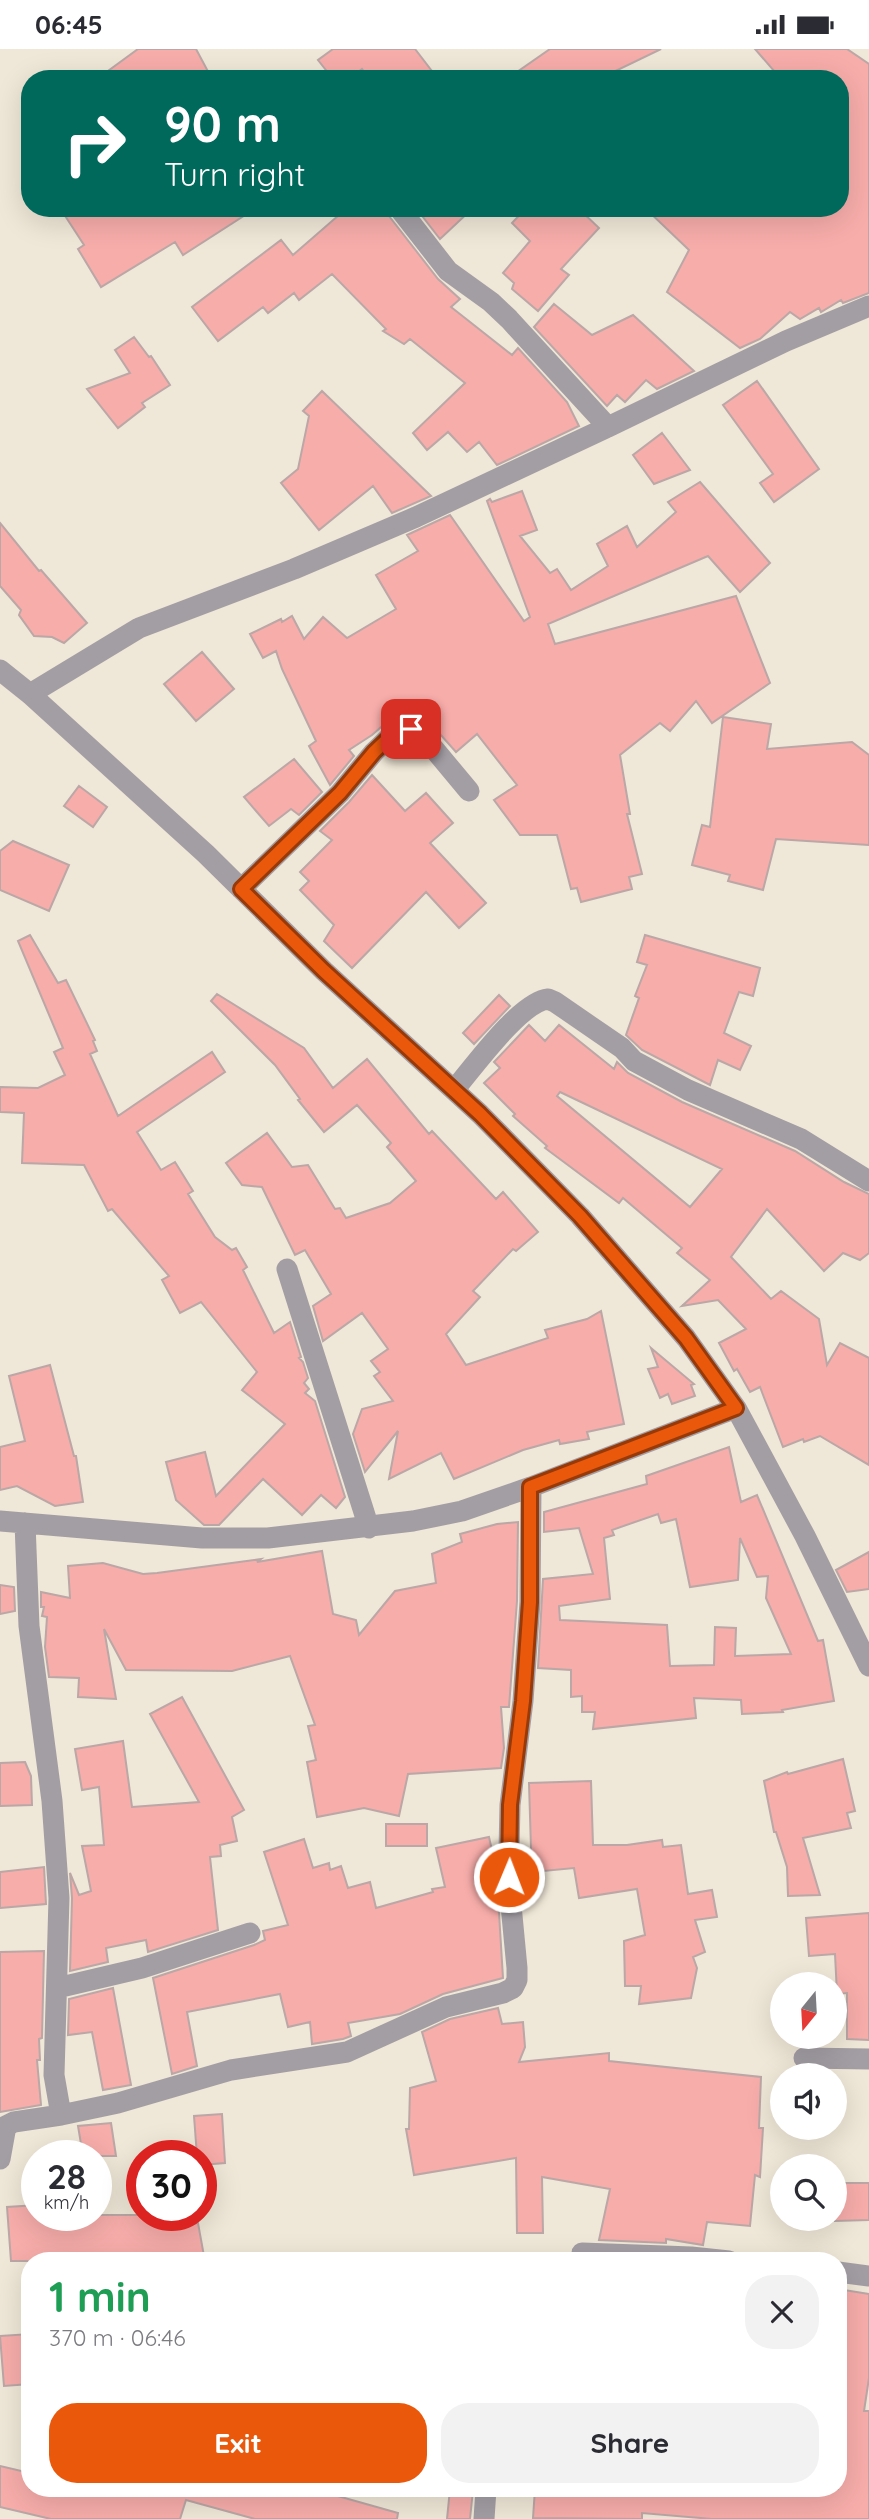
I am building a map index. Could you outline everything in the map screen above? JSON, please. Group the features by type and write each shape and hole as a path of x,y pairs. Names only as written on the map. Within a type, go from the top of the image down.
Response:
{"street":[{"path":"405,217 448,271 491,302 509,319 608,427"},
{"path":"30,694 139,628 353,544 608,427 786,341 869,306"},
{"path":"0,670 30,694 241,889 324,971 454,1090 580,1216 686,1338 736,1408 805,1536 869,1666"},
{"path":"241,889 340,793 374,752 394,733 402,730 419,731 469,791"},
{"path":"454,1090 513,1020 531,1005 548,999 622,1048 634,1061 688,1090 801,1139 869,1181"},
{"path":"287,1269 369,1528"},
{"path":"0,1521 202,1538 268,1538 369,1528 462,1511 736,1408"},
{"path":"0,2159 6,2126 14,2122 118,2103 231,2070 347,2052 446,2007 513,1988 517,1980 517,1968 509,1877 510,1805 523,1701 530,1602 530,1487"},
{"path":"25,1523 29,1626 52,1801 59,1898 54,2075 61,2115"},
{"path":"57,1988 142,1968 250,1933"},
{"path":"804,2058 869,2059"},
{"path":"847,2274 869,2276"},
{"path":"484,2519 485,2497"}],"building":[{"path":"138,49 196,49 207,70 109,70"},
{"path":"333,49 415,49 431,70 326,70 318,60"},
{"path":"550,49 661,49 618,70 520,70"},
{"path":"755,49 847,49 869,64 869,293 843,303 841,300 821,312 819,308 800,319 790,312 760,339 740,348 667,292 689,250 654,217 849,217 849,70 773,70"},
{"path":"66,217 242,217 183,255 175,242 101,287 78,249 84,245"},
{"path":"337,217 390,217 438,279 460,299 451,307 512,355 518,348 567,402 579,426 497,465 479,442 467,452 448,432 427,450 413,433 465,383 410,339 404,344 383,331 386,329 332,274 299,300 294,293 268,313 263,307 218,341 192,307 281,240 293,255"},
{"path":"423,217 463,217 440,239"},
{"path":"518,217 587,217 599,228 561,269 569,275 538,311 512,289 514,283 503,273 530,241 512,223"},
{"path":"554,304 592,335 633,315 694,371 657,389 646,380 625,402 617,395 607,406 534,327"},
{"path":"134,337 149,357 151,356 170,385 142,403 145,407 118,428 87,389 130,373 115,350"},
{"path":"757,381 819,469 774,502 760,483 773,474 723,405"},
{"path":"322,391 431,496 392,513 373,486 319,530 281,483 298,469 309,416 303,411"},
{"path":"662,433 690,470 654,484 633,455"},
{"path":"700,482 770,563 740,592 708,556 548,624 555,644 736,596 770,683 712,723 696,701 670,731 660,723 620,755 630,814 627,814 642,874 629,877 632,889 581,902 577,888 571,889 557,835 520,835 494,800 517,785 477,734 456,752 417,708 388,721 349,750 354,756 330,785 309,746 316,741 276,651 263,658 250,634 292,616 304,639 323,617 347,638 396,609 376,575 418,551 407,535 450,515 524,621 530,617 487,501 490,499 492,502 522,491 537,530 520,536 550,573 557,569 571,590 608,566 597,544 627,526 637,547 676,512 668,502"},
{"path":"0,523 87,623 64,643 52,637 34,636 19,615 21,610 0,586"},
{"path":"202,652 234,689 196,721 164,684"},
{"path":"723,717 771,724 767,749 852,742 869,755 869,845 776,839 763,890 728,881 730,875 692,865 702,825 710,827"},
{"path":"294,759 322,792 299,815 291,809 269,826 244,797"},
{"path":"372,775 405,811 426,793 453,823 430,843 486,903 459,928 426,892 352,968 324,941 334,925 300,890 309,881 300,872 332,840 320,831"},
{"path":"79,786 107,807 93,827 64,806"},
{"path":"13,841 69,865 49,911 0,890 0,851"},
{"path":"30,935 58,983 66,980 95,1040 93,1041 97,1051 90,1054 118,1116 212,1052 225,1072 137,1132 161,1170 175,1162 193,1191 188,1194 215,1237 232,1250 236,1248 247,1267 243,1270 274,1333 290,1322 301,1357 299,1358 308,1378 304,1383 309,1389 305,1393 315,1401 345,1497 336,1508 321,1495 302,1515 263,1479 219,1525 204,1525 176,1500 166,1462 205,1452 216,1496 285,1424 242,1390 257,1372 201,1302 180,1313 162,1280 169,1276 112,1209 108,1211 84,1165 22,1163 24,1113 0,1112 0,1087 38,1088 65,1075 54,1052 63,1048 18,941"},
{"path":"645,935 760,968 753,996 739,992 724,1033 751,1046 740,1070 718,1060 710,1085 642,1050 626,1035 639,998 635,996 647,965 637,962"},
{"path":"217,994 304,1048 333,1088 367,1059 429,1134 432,1131 496,1199 503,1192 538,1232 516,1251 513,1249 473,1291 480,1297 446,1334 466,1365 548,1338 545,1330 587,1319 601,1311 624,1424 587,1432 589,1439 560,1444 559,1440 523,1450 454,1479 441,1453 389,1479 398,1431 365,1472 353,1434 362,1409 393,1401 374,1376 380,1372 371,1361 388,1349 362,1313 323,1341 313,1306 331,1294 305,1250 295,1255 262,1187 242,1185 226,1163 267,1133 292,1167 308,1165 335,1209 340,1208 346,1218 390,1203 416,1181 387,1147 391,1143 357,1105 324,1132 275,1065 211,1001"},
{"path":"499,995 510,1006 474,1044 463,1033"},
{"path":"529,1025 545,1041 559,1025 614,1069 617,1062 628,1073 682,1102 795,1151 844,1182 869,1194 869,1253 860,1260 843,1253 824,1271 767,1209 731,1257 771,1299 781,1291 819,1319 827,1365 840,1343 869,1358 869,1465 820,1436 783,1447 760,1387 750,1392 737,1369 734,1371 719,1343 746,1329 718,1300 682,1306 710,1280 677,1253 682,1248 623,1198 619,1203 545,1148 547,1146 513,1116 515,1114 484,1083 500,1068 494,1062","holes":["560,1092 722,1169 690,1207 557,1096"]},
{"path":"651,1348 694,1384 691,1385 695,1396 672,1404 668,1394 660,1398 648,1369 658,1367"},
{"path":"50,1365 76,1456 83,1502 55,1506 17,1486 0,1490 0,1447 25,1441 9,1376"},
{"path":"729,1447 741,1502 757,1495 818,1641 823,1640 834,1701 782,1710 783,1712 742,1714 741,1700 694,1698 696,1718 593,1729 595,1712 582,1712 582,1696 571,1697 571,1670 538,1668 543,1579 593,1574 579,1528 544,1532 544,1512 647,1484 646,1476","holes":["658,1514 661,1523 676,1519 690,1587 738,1580 740,1538 757,1577 768,1576 766,1598 791,1654 735,1656 736,1628 715,1627 714,1665 670,1666 667,1625 560,1620 559,1606 610,1599 604,1538 614,1535 612,1530"]},
{"path":"518,1522 517,1601 509,1707 501,1707 504,1748 501,1768 408,1774 399,1816 364,1808 317,1817 307,1762 316,1760 308,1726 315,1725 290,1656 232,1671 126,1670 104,1629 116,1699 78,1697 79,1678 49,1677 45,1647 47,1617 42,1616 44,1607 41,1607 41,1592 70,1598 68,1566 103,1563 143,1574 261,1559 257,1562 322,1551 333,1614 356,1620 359,1635 395,1591 436,1583 432,1554 462,1542 460,1534 497,1524"},
{"path":"869,1552 869,1589 847,1592 836,1570"},
{"path":"0,1585 14,1587 15,1611 0,1614"},
{"path":"182,1697 244,1810 232,1817 237,1841 220,1845 221,1856 210,1857 218,1930 148,1952 146,1940 106,1948 108,1962 70,1971 70,1873 79,1895 91,1891 82,1846 104,1845 99,1787 82,1790 75,1749 123,1741 132,1807 199,1802 150,1714"},
{"path":"843,1759 855,1811 847,1813 851,1828 803,1838 820,1895 788,1896 787,1867 774,1832 764,1781 787,1772 788,1774"},
{"path":"25,1762 31,1776 32,1805 0,1806 0,1763"},
{"path":"591,1781 593,1845 627,1845 662,1840 663,1847 681,1845 688,1894 712,1890 717,1917 695,1920 705,1952 693,1957 697,1968 691,1998 639,2004 641,1986 625,1986 624,1941 645,1935 637,1889 579,1898 574,1868 523,1873 522,1851 531,1849 529,1783"},
{"path":"386,1824 427,1824 427,1846 386,1846"},
{"path":"489,1837 493,1855 496,1854 497,1876 492,1876 499,1913 503,1978 443,1994 400,2014 348,2023 351,2036 312,2044 310,2022 288,2027 280,1994 187,2012 197,2066 172,2074 153,1978 254,1945 265,1940 263,1931 288,1925 264,1852 304,1839 313,1868 329,1863 330,1870 341,1866 348,1888 370,1882 376,1908 445,1887 436,1848"},
{"path":"44,1867 46,1904 0,1908 0,1872"},
{"path":"869,1913 869,2040 847,2039 847,1972 836,1972 835,1954 809,1956 806,1918"},
{"path":"44,1951 42,2038 39,2039 40,2060 37,2060 41,2105 0,2112 0,1952"},
{"path":"113,1988 131,2085 103,2090 92,2032 68,2035 69,1999"},
{"path":"498,2008 502,2024 523,2022 525,2047 519,2062 609,2053 609,2061 761,2077 759,2128 763,2128 760,2177 755,2175 750,2226 707,2222 703,2245 666,2239 666,2243 599,2240 610,2189 542,2177 543,2233 517,2233 516,2158 414,2175 406,2129 409,2129 410,2088 436,2081 422,2032 450,2019"},
{"path":"222,2114 225,2163 217,2164 217,2140 196,2140 194,2116"},
{"path":"111,2123 116,2156 112,2156 112,2140 80,2140 78,2126"},
{"path":"847,2183 869,2183 869,2220 847,2221"},
{"path":"21,2206 21,2231 112,2231 112,2215 126,2215 126,2231 199,2231 203,2252 21,2252 21,2261 11,2261 7,2207"},
{"path":"847,2290 869,2294 869,2378 864,2411 869,2411 869,2519 712,2519 642,2513 642,2519 533,2518 534,2497 847,2497"},
{"path":"21,2335 21,2385 4,2386 0,2336"},
{"path":"0,2466 21,2471 21,2497 341,2497 398,2513 397,2519 255,2519 186,2500 180,2519 51,2519 0,2507"},
{"path":"449,2497 472,2497 470,2519 447,2519"}],"route":[{"path":"411,729 394,733 374,752 340,793 241,889 324,971 480,1114 580,1216 686,1338 736,1408 530,1487 530,1602 523,1701 510,1805 509,1877"}]}
